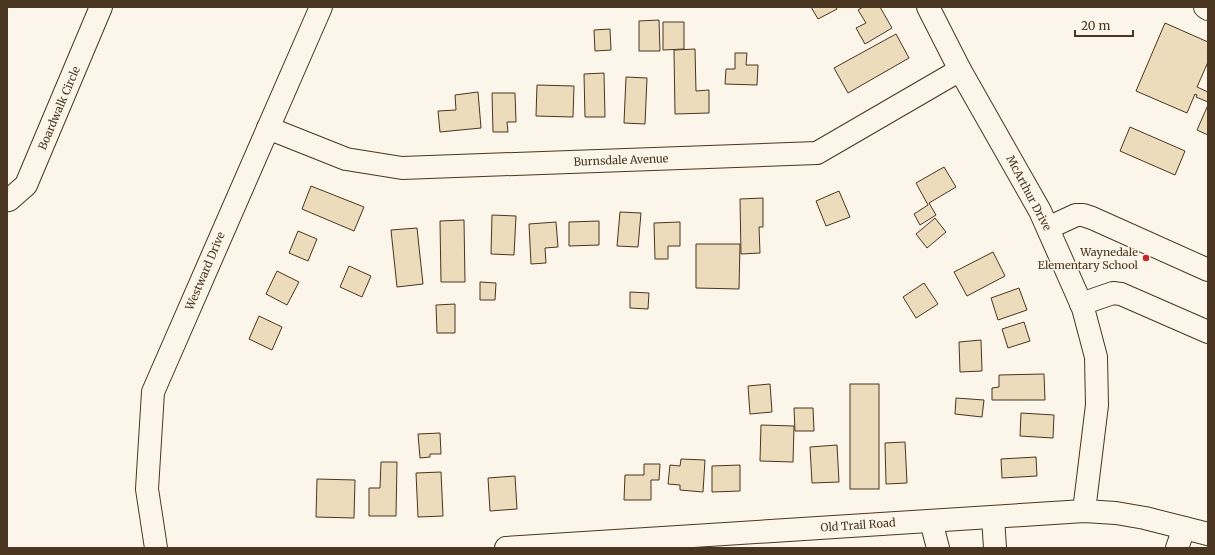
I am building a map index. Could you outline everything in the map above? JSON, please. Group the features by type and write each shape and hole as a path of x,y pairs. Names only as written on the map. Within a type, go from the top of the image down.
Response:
{"street":[{"name":"Boardwalk Circle","path":"7,199 9,200 26,185 102,7"},
{"name":"Westward Drive","path":"156,548 147,489 153,392 321,7"},
{"name":"McArthur Drive","path":"928,7 960,70 1040,211 1082,304 1096,357 1097,405 1084,511"},
{"name":"Burnsdale Avenue","path":"268,128 346,159 402,168 817,153 960,70"},
{"path":"1048,228 1076,215 1088,216 1208,270"},
{"path":"1082,304 1113,293 1121,294 1208,332"},
{"name":"Old Trail Road","path":"506,548 1084,511 1116,513 1145,518 1181,538 1208,534"},
{"path":"993,517 995,548"},
{"path":"931,521 938,548"}],"building":[{"path":"811,7 836,7 837,9 818,19"},
{"path":"863,7 880,7 892,28 865,44 856,28 866,23 858,10"},
{"path":"659,20 660,51 639,51 639,21"},
{"path":"663,22 684,22 684,49 663,50"},
{"path":"1165,23 1208,42 1208,62 1197,87 1208,92 1208,102 1196,97 1197,95 1195,94 1187,113 1136,91"},
{"path":"610,29 611,50 595,51 594,30"},
{"path":"896,34 909,58 848,93 834,68"},
{"path":"695,49 696,91 709,90 709,113 675,114 674,50"},
{"path":"735,53 747,53 746,65 758,65 757,85 725,84 726,69 735,69"},
{"path":"604,73 605,117 585,117 584,74"},
{"path":"626,77 647,78 645,124 624,123"},
{"path":"537,85 574,86 573,117 536,116"},
{"path":"478,92 481,128 440,132 438,111 456,110 455,95"},
{"path":"492,93 515,93 516,122 507,122 508,132 493,132"},
{"path":"1208,105 1208,135 1197,130"},
{"path":"1130,127 1185,151 1175,175 1120,151"},
{"path":"944,167 956,187 929,203 936,215 920,225 914,214 928,205 916,183"},
{"path":"311,186 364,207 354,231 302,209"},
{"path":"839,191 850,217 826,226 816,201"},
{"path":"763,198 763,227 759,227 760,253 741,254 740,199"},
{"path":"620,212 641,213 638,247 617,246"},
{"path":"492,215 516,216 514,255 491,254"},
{"path":"935,218 946,232 927,248 916,234"},
{"path":"464,220 465,282 441,282 440,221"},
{"path":"599,221 599,245 569,246 569,222"},
{"path":"556,222 558,247 545,248 546,263 531,264 529,224"},
{"path":"680,222 680,246 668,246 668,259 655,259 654,223"},
{"path":"417,228 423,284 397,287 391,230"},
{"path":"298,231 317,239 308,261 289,253"},
{"path":"696,244 740,244 739,289 696,288"},
{"path":"993,252 1005,276 967,296 954,272"},
{"path":"349,266 371,276 362,297 340,287"},
{"path":"277,271 299,282 287,305 266,294"},
{"path":"480,282 496,283 495,300 480,300"},
{"path":"924,283 938,304 916,318 903,297"},
{"path":"1019,288 1027,310 998,320 991,298"},
{"path":"630,292 649,293 648,309 630,308"},
{"path":"455,304 455,333 437,333 436,305"},
{"path":"259,316 282,327 272,350 249,339"},
{"path":"1024,322 1030,341 1008,348 1002,329"},
{"path":"981,340 982,371 960,372 959,342"},
{"path":"1044,374 1045,400 992,400 992,388 999,387 999,375"},
{"path":"770,384 772,412 750,414 748,386"},
{"path":"850,384 879,384 879,489 850,489"},
{"path":"956,398 984,400 982,417 955,414"},
{"path":"794,408 813,408 814,431 795,431"},
{"path":"1021,413 1054,415 1053,438 1020,436"},
{"path":"761,425 794,426 793,462 760,461"},
{"path":"440,433 441,454 430,454 430,457 420,458 418,434"},
{"path":"905,442 907,483 886,484 885,443"},
{"path":"837,445 839,482 812,483 810,447"},
{"path":"1036,457 1037,476 1002,478 1001,459"},
{"path":"681,459 705,460 703,492 680,490 680,485 668,484 670,465 680,466"},
{"path":"381,462 397,462 396,516 369,516 369,488 380,488"},
{"path":"644,464 660,464 659,480 651,480 651,500 624,500 625,475 644,475"},
{"path":"740,465 740,491 712,492 712,466"},
{"path":"441,472 443,516 418,517 416,473"},
{"path":"515,476 517,509 490,511 488,478"},
{"path":"317,479 355,480 354,518 316,517"}],"place":[{"name":"Waynedale Elementary School","path":"1146,258"}]}
